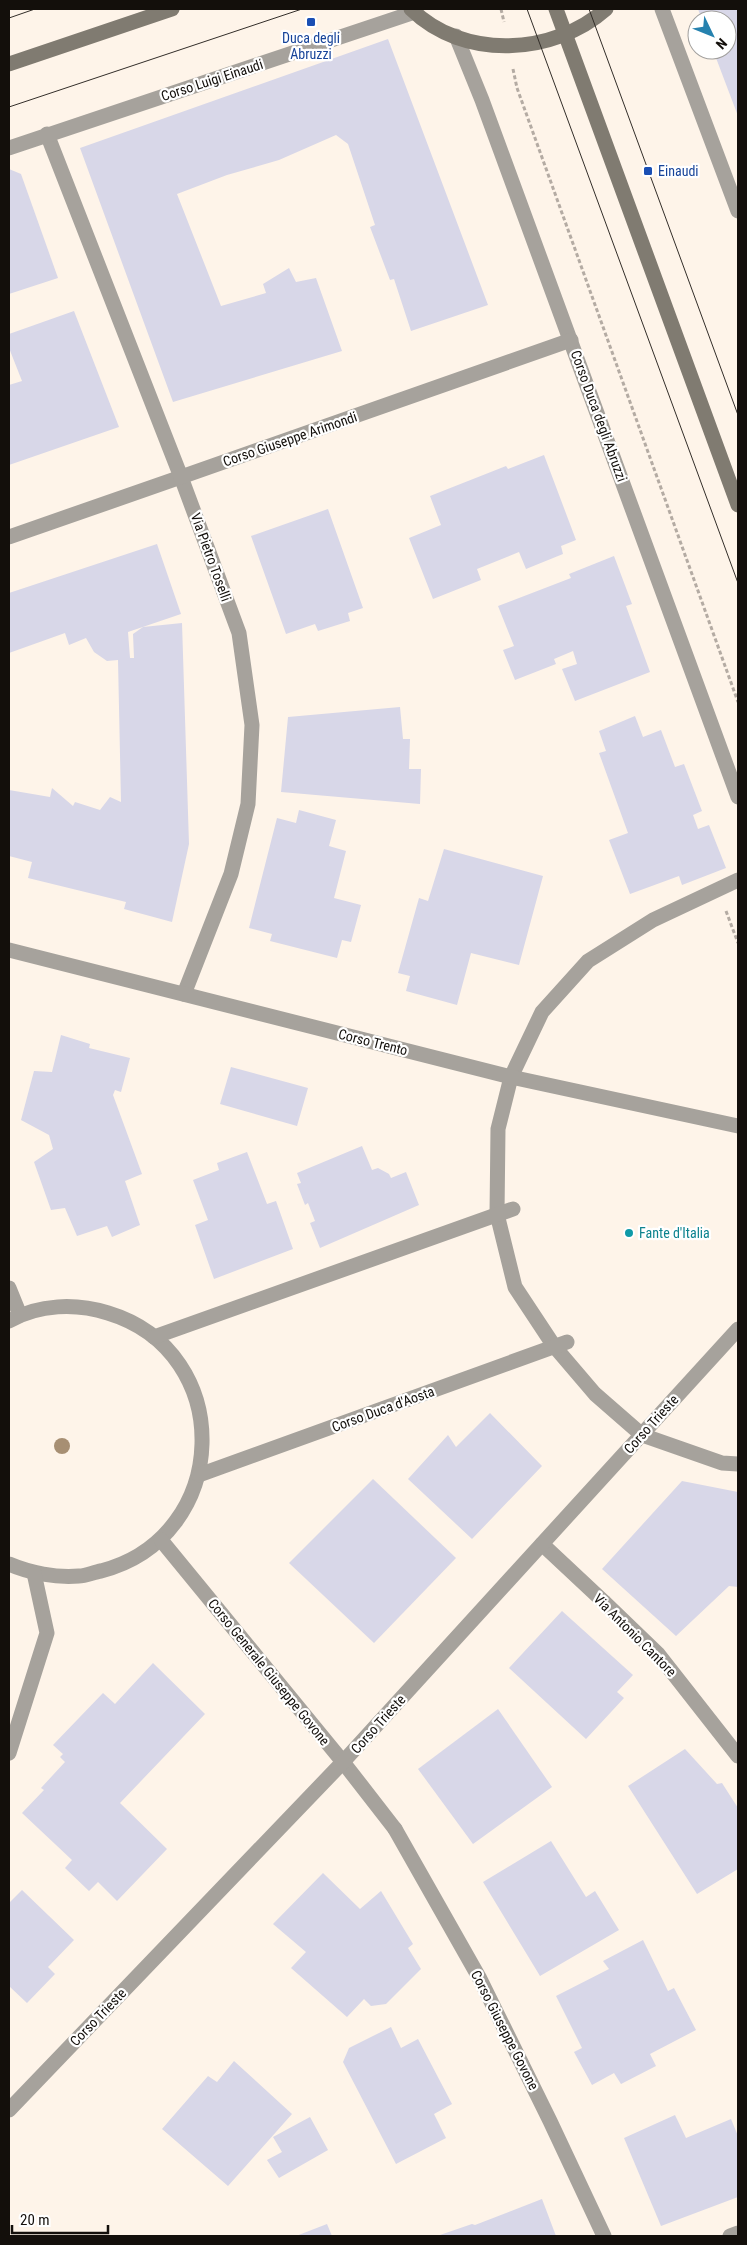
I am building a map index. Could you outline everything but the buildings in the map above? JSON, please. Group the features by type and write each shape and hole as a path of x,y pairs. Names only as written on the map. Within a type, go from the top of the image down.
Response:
{"main road":[{"path":"9,64 172,9"},
{"path":"556,9 738,505"},
{"path":"413,11 431,24 456,36 493,45 509,46 543,43 565,35 586,25 606,9"}],"street":[{"path":"662,9 738,211"},
{"name":"Corso Luigi Einaudi","path":"9,148 413,11"},
{"name":"Corso Duca degli Abruzzi","path":"456,36 482,100 571,340 738,797"},
{"name":"Via Pietro Toselli","path":"47,134 181,477 239,633 252,725 248,804 231,874 184,994"},
{"name":"Corso Giuseppe Arimondi","path":"9,536 571,340"},
{"path":"738,880 654,920 588,960 542,1012 511,1077 498,1129 497,1214 515,1287 561,1344 595,1394 642,1435 722,1463 738,1464"},
{"name":"Corso Trento","path":"9,950 511,1077 738,1126"},
{"path":"154,1337 513,1209"},
{"path":"9,1288 14,1318 55,1307 90,1308 124,1318 154,1337 180,1365 197,1400 204,1438 199,1476 185,1510 161,1540 123,1565 79,1576 34,1573 9,1564"},
{"name":"Corso Trieste","path":"9,2110 343,1762 738,1329"},
{"name":"Corso Duca d'Aosta","path":"199,1476 561,1344"},
{"name":"Corso Generale Giuseppe Govone","path":"161,1540 343,1762 395,1829"},
{"name":"Via Antonio Cantore","path":"542,1544 658,1654 738,1756"},
{"path":"9,1753 47,1634 34,1573"},
{"name":"Corso Giuseppe Govone","path":"395,1829 480,1979 604,2236"},
{"path":"730,2236 738,2233"}],"path":[{"path":"500,9 518,88 738,702"},
{"path":"718,889 738,943"}],"tram line":[{"path":"9,18 35,9"},
{"path":"9,107 302,9"},
{"path":"527,9 738,583"},
{"path":"589,9 738,415"}],"place":[{"name":"Duca degli Abruzzi","path":"311,22"},
{"name":"Einaudi","path":"648,171"},
{"name":"Fante d'Italia","path":"629,1233"}]}
